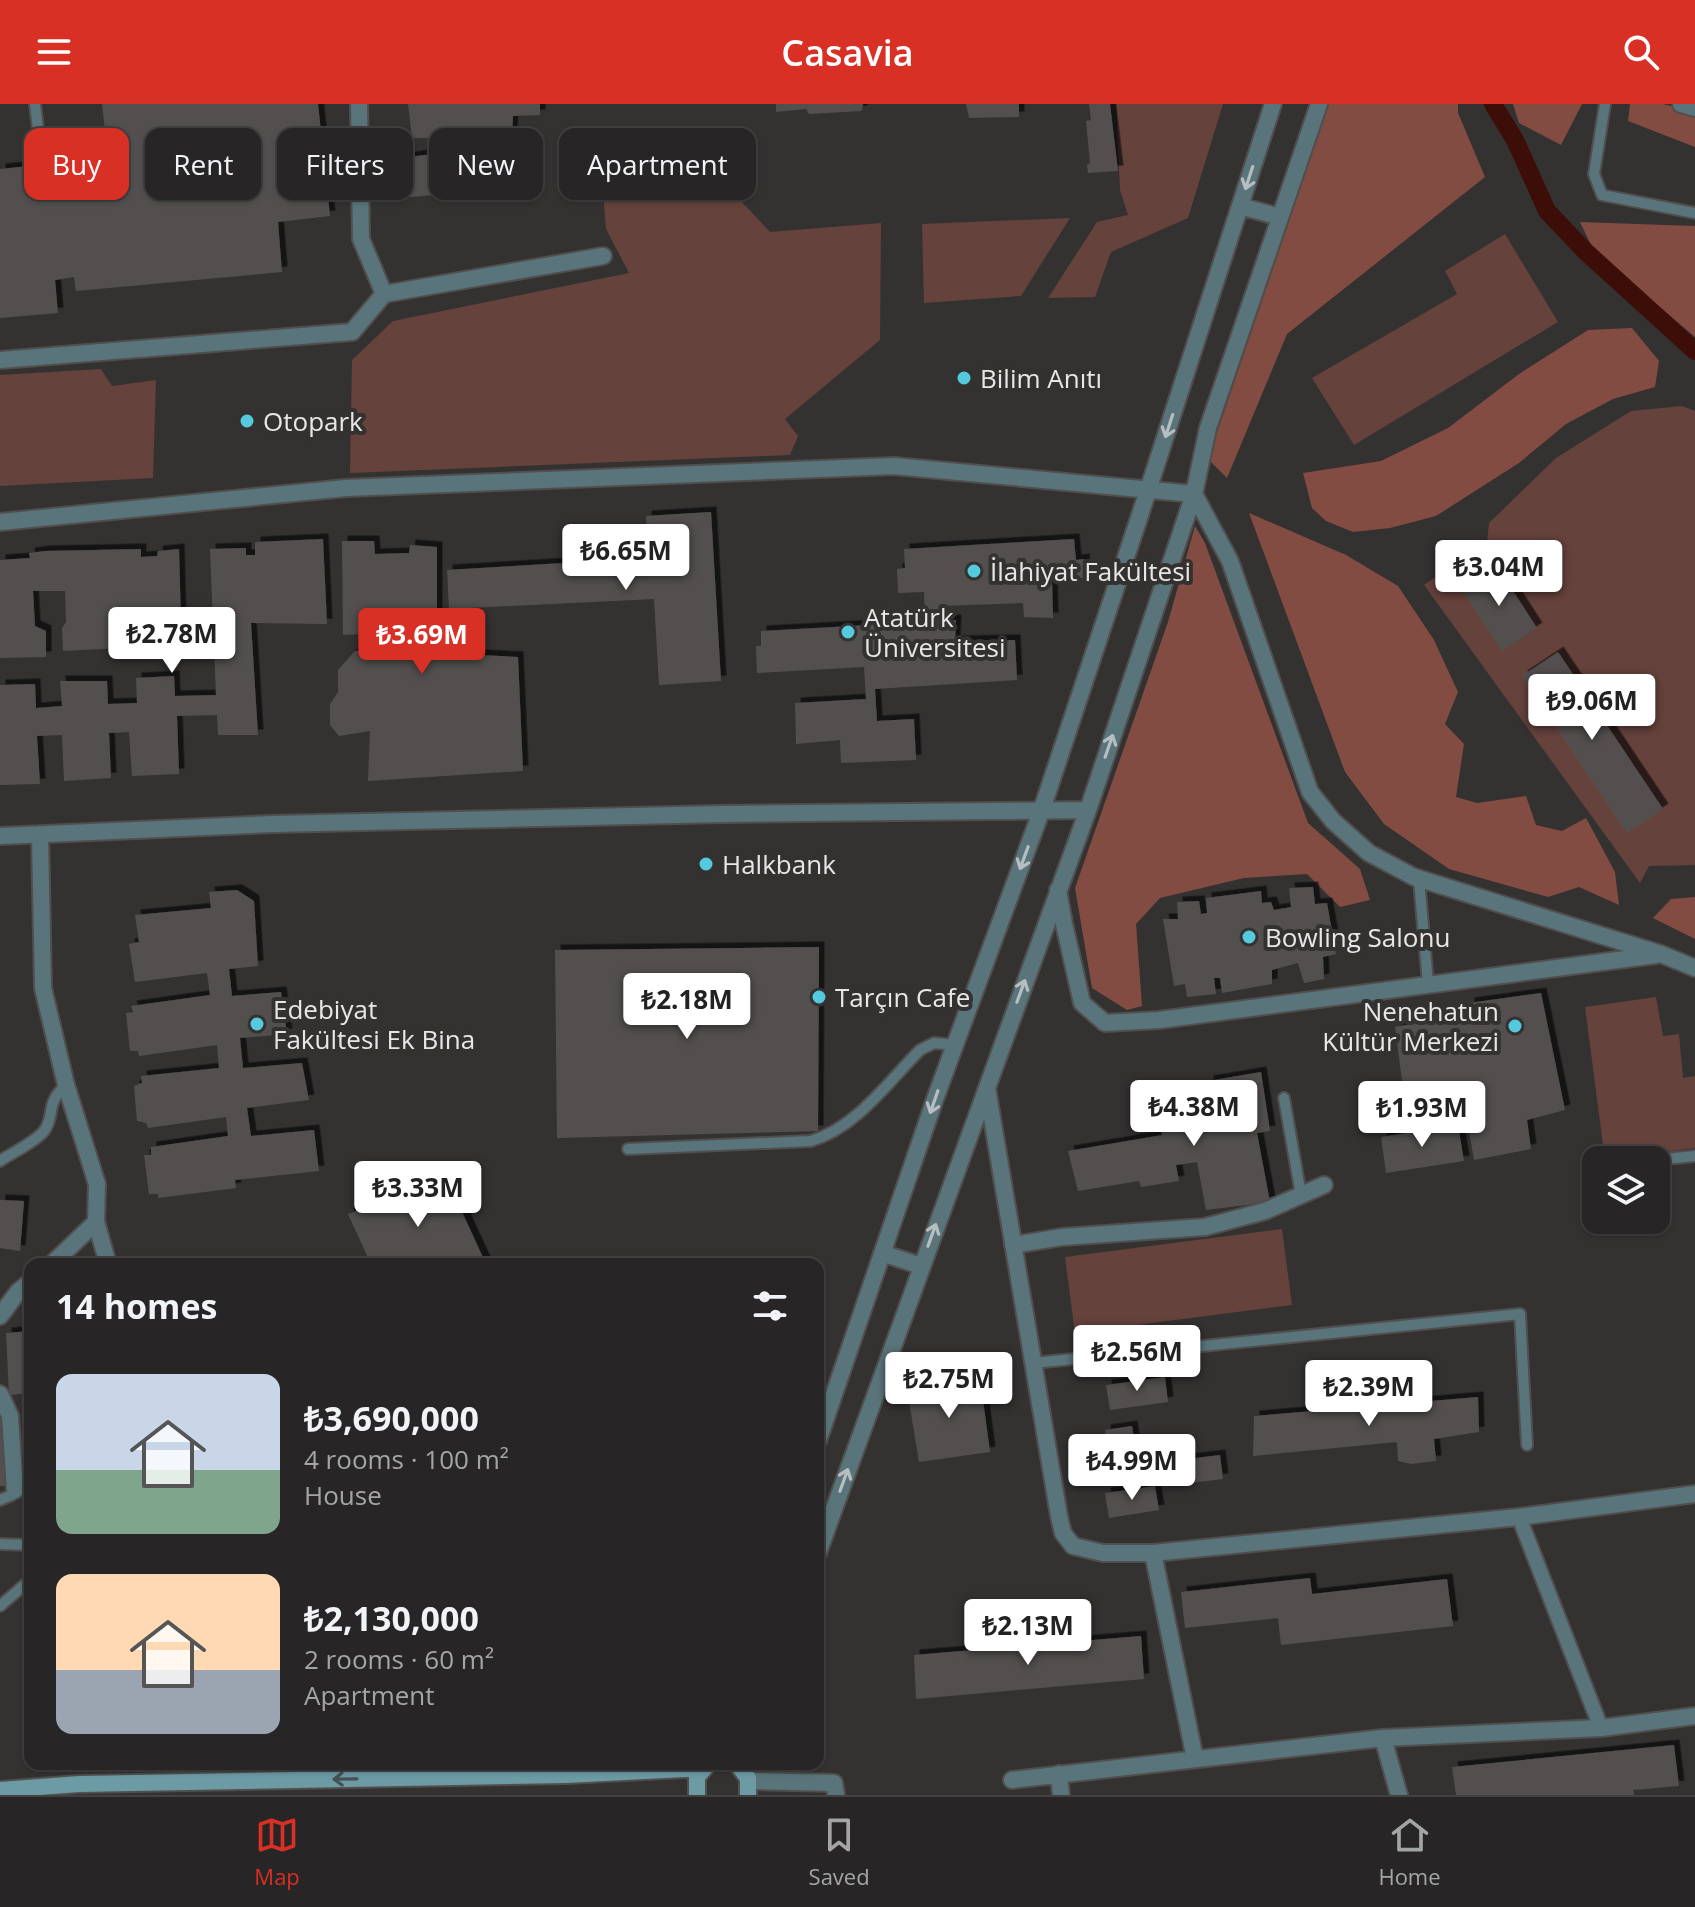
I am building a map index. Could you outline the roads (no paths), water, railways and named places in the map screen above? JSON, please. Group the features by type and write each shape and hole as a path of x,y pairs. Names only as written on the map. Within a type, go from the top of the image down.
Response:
{"main road":[{"path":"0,1790 79,1784 566,1775 644,1770"},
{"path":"697,1795 696,1780 703,1770"},
{"path":"744,1770 750,1791"}],"street":[{"path":"359,104 361,239 384,294"},
{"path":"824,1423 955,1045 1041,812 1273,104"},
{"path":"824,1526 1088,810 1194,494 1208,428 1319,104"},
{"path":"1681,104 1695,108"},
{"path":"1240,206 1280,217"},
{"path":"0,360 352,332 384,294 603,256"},
{"path":"0,522 346,488 894,466 1194,494"},
{"path":"1194,494 1230,561 1310,792 1333,821 1369,853 1419,879 1661,954 1695,968"},
{"path":"0,836 164,827 1088,810"},
{"path":"40,834 43,988 66,1085 97,1184 96,1222 106,1258"},
{"path":"1058,888 1082,1003 1105,1023 1159,1020 1661,954"},
{"path":"986,1086 1063,1533 1073,1546 1103,1553 1153,1553 1519,1517 1695,1494"},
{"path":"1013,1245 1062,1237 1205,1227 1265,1211 1324,1185"},
{"path":"58,1258 96,1222"},
{"path":"882,1253 921,1266"},
{"path":"0,1316 24,1287"},
{"path":"0,1394 10,1416 15,1490"},
{"path":"1519,1517 1601,1728"},
{"path":"1153,1553 1195,1759"},
{"path":"1012,1780 1383,1738 1601,1728 1695,1716"},
{"path":"1383,1738 1399,1795"},
{"path":"1059,1774 1061,1795"},
{"path":"750,1791 834,1783 836,1795"}],"lane":[{"path":"35,104 38,128"},
{"path":"1605,104 1594,174 1602,195 1695,213"},
{"path":"1419,879 1428,984"},
{"path":"628,1149 824,1138 846,1125 920,1050 934,1043 955,1045"},
{"path":"0,1161 41,1133 48,1121 52,1100 66,1085"},
{"path":"1284,1098 1301,1195"},
{"path":"1670,1158 1695,1156"},
{"path":"1033,1363 1520,1314 1527,1445"},
{"path":"0,1500 12,1495 15,1490"},
{"path":"0,1544 24,1545"},
{"path":"0,1606 24,1585"}],"waterway":[{"path":"1493,104 1515,140 1547,211 1585,251 1695,351"}],"place":[{"name":"Bilim Anıtı","path":"964,378"},
{"name":"Otopark","path":"247,421"},
{"name":"İlahiyat Fakültesi","path":"974,571"},
{"name":"Atatürk Üniversitesi","path":"848,632"},
{"name":"Halkbank","path":"706,864"},
{"name":"Bowling Salonu","path":"1249,937"},
{"name":"Tarçın Cafe","path":"819,997"},
{"name":"Edebiyat Fakültesi Ek Bina","path":"257,1024"},
{"name":"Nenehatun Kültür Merkezi","path":"1515,1026"}]}
